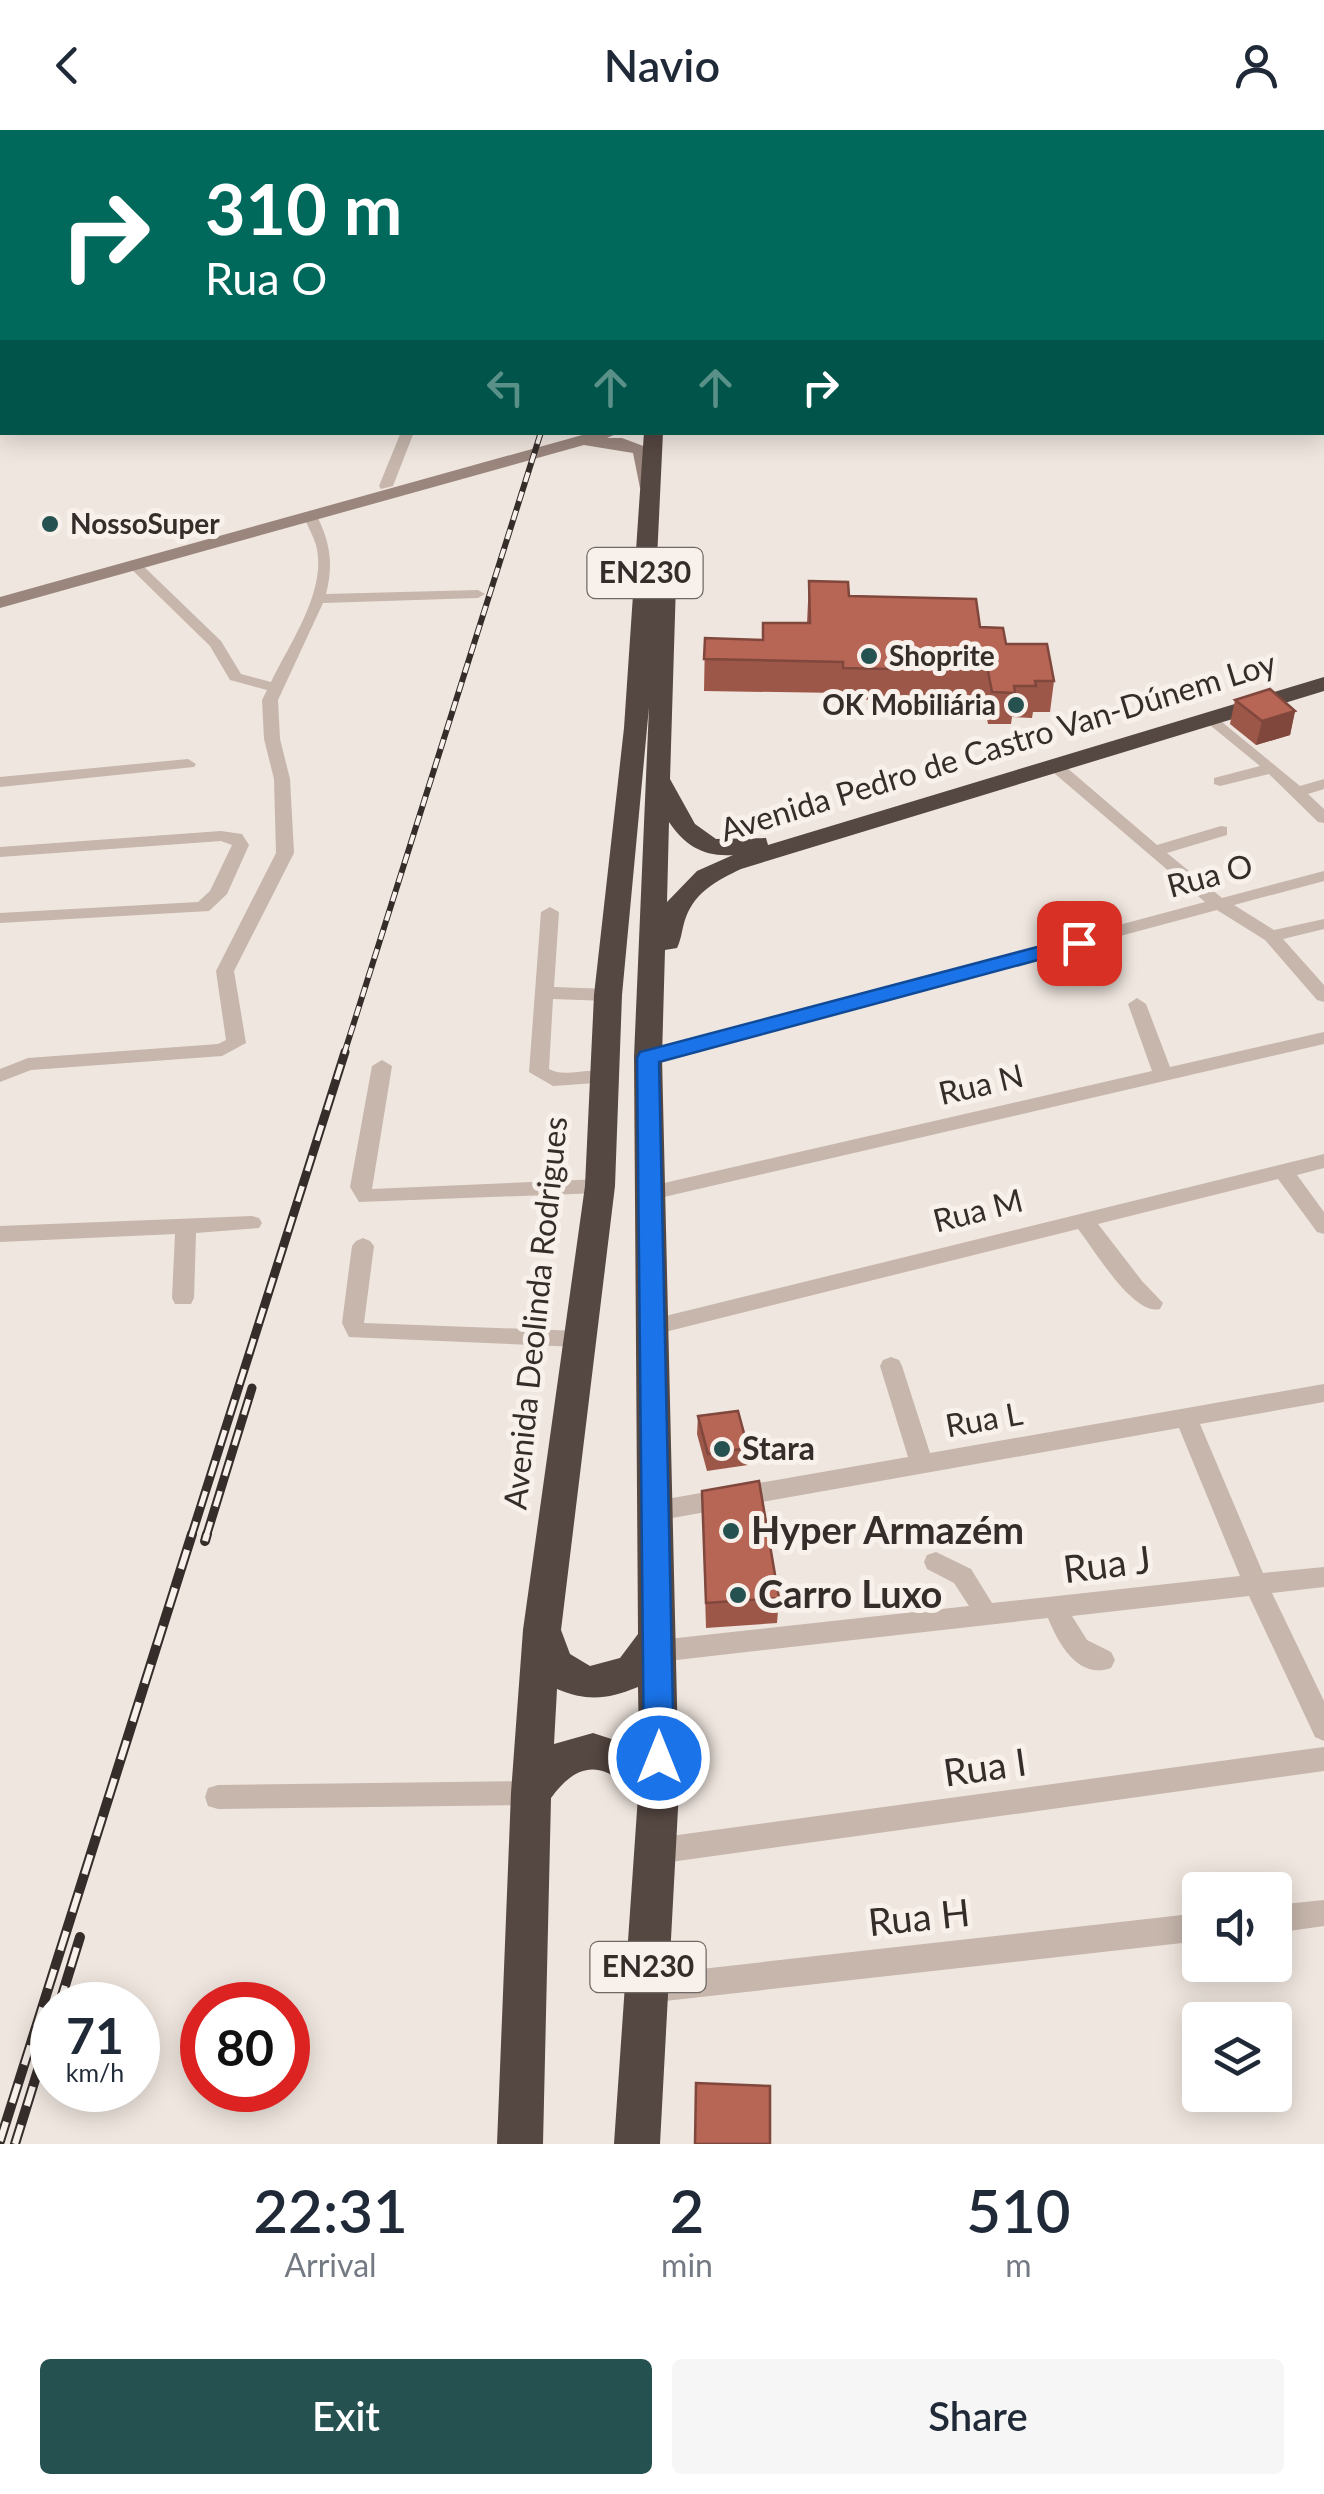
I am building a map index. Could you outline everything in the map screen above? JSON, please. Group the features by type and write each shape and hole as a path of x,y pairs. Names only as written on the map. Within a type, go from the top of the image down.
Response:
{"highway":[{"name":"Avenida Deolinda Rodrigues","path":"520,2144 531,1792 542,1630 600,1186 608,995 636,728 654,435"},
{"name":"EN230","path":"637,2144 658,1790 659,1642 649,1328 648,1058 674,435"},
{"name":"Avenida Pedro de Castro Van-Dúnem Loy","path":"659,776 677,821 686,832 706,845 740,848 1324,668"},
{"name":"Avenida Pedro de Castro Van-Dúnem Loy","path":"653,993 673,911 684,891 702,878 750,858 1324,684"},
{"path":"542,1630 548,1652 561,1672 574,1679 595,1682 618,1680 640,1664 659,1642"},
{"path":"531,1792 546,1768 584,1752 610,1753 630,1760 658,1790"}],"main road":[{"path":"0,602 576,438"},
{"path":"0,592 576,438 616,442 640,450 649,492"}],"street":[{"path":"386,486 407,435"},
{"path":"0,1076 28,1064 222,1050 236,1043 225,972 285,853 282,779 269,711 275,688 318,599 325,560 320,534 310,515"},
{"path":"132,563 216,644 235,678 275,688"},
{"path":"318,599 478,594"},
{"path":"1210,718 1272,768 1324,818"},
{"path":"0,782 188,764"},
{"path":"1053,764 1154,851 1271,936 1324,996"},
{"path":"1220,782 1272,768"},
{"path":"1297,792 1324,784"},
{"path":"1154,851 1221,832"},
{"path":"0,852 220,836 236,838 241,845 218,894 203,907 0,918"},
{"name":"Rua O","path":"648,1058 1324,876"},
{"path":"550,912 539,1072 553,1080 603,1077"},
{"path":"1271,936 1324,924"},
{"path":"544,992 608,995"},
{"path":"1137,1004 1164,1074"},
{"name":"Rua N","path":"651,1193 1324,1038"},
{"path":"382,1066 360,1187 366,1197 600,1186"},
{"name":"Rua M","path":"649,1328 1324,1161"},
{"path":"1283,1171 1324,1227"},
{"path":"1082,1219 1134,1287 1152,1302"},
{"path":"0,1234 252,1223"},
{"path":"183,1298 186,1224"},
{"path":"363,1246 353,1322 358,1331 579,1339"},
{"path":"891,1366 922,1464"},
{"name":"Rua L","path":"656,1511 1324,1393"},
{"path":"1186,1417 1256,1585 1324,1729"},
{"path":"936,1562 951,1566 968,1579 986,1617"},
{"name":"Rua J","path":"659,1642 986,1617 1324,1577"},
{"path":"1056,1608 1070,1641 1089,1658 1102,1660"},
{"name":"Rua I","path":"656,1851 1324,1759"},
{"path":"218,1798 531,1792"},
{"path":"1292,1916 1324,1913"},
{"name":"Rua H","path":"647,1988 1182,1929"}],"building":[{"path":"809,581 848,582 849,596 976,599 980,627 1003,628 1006,644 1047,644 1054,681 1014,686 1015,693 992,692 987,666 888,664 888,669 843,668 843,662 704,659 705,638 763,640 763,623 810,623"},
{"path":"1270,689 1295,711 1262,721 1235,700"},
{"path":"738,1411 748,1448 708,1454 698,1416"},
{"path":"759,1481 779,1598 706,1603 702,1491"},
{"path":"696,2083 770,2086 770,2144 695,2144"}],"railway":[{"path":"344,1054 540,435"},
{"path":"191,1537 345,1052"},
{"path":"206,1537 252,1388"},
{"path":"0,2141 192,1534"},
{"path":"205,1541 207,1534"},
{"path":"66,1982 80,1937"},
{"path":"15,2144 30,2096"}],"place":[{"name":"NossoSuper","path":"50,524"},
{"name":"Shoprite","path":"869,656"},
{"name":"OK Mobiliária","path":"1016,705"},
{"name":"Stara","path":"722,1449"},
{"name":"Hyper Armazém","path":"731,1531"},
{"name":"Carro Luxo","path":"738,1595"}],"route":[{"path":"659,1758 649,1328 648,1058 1079,943"}]}
